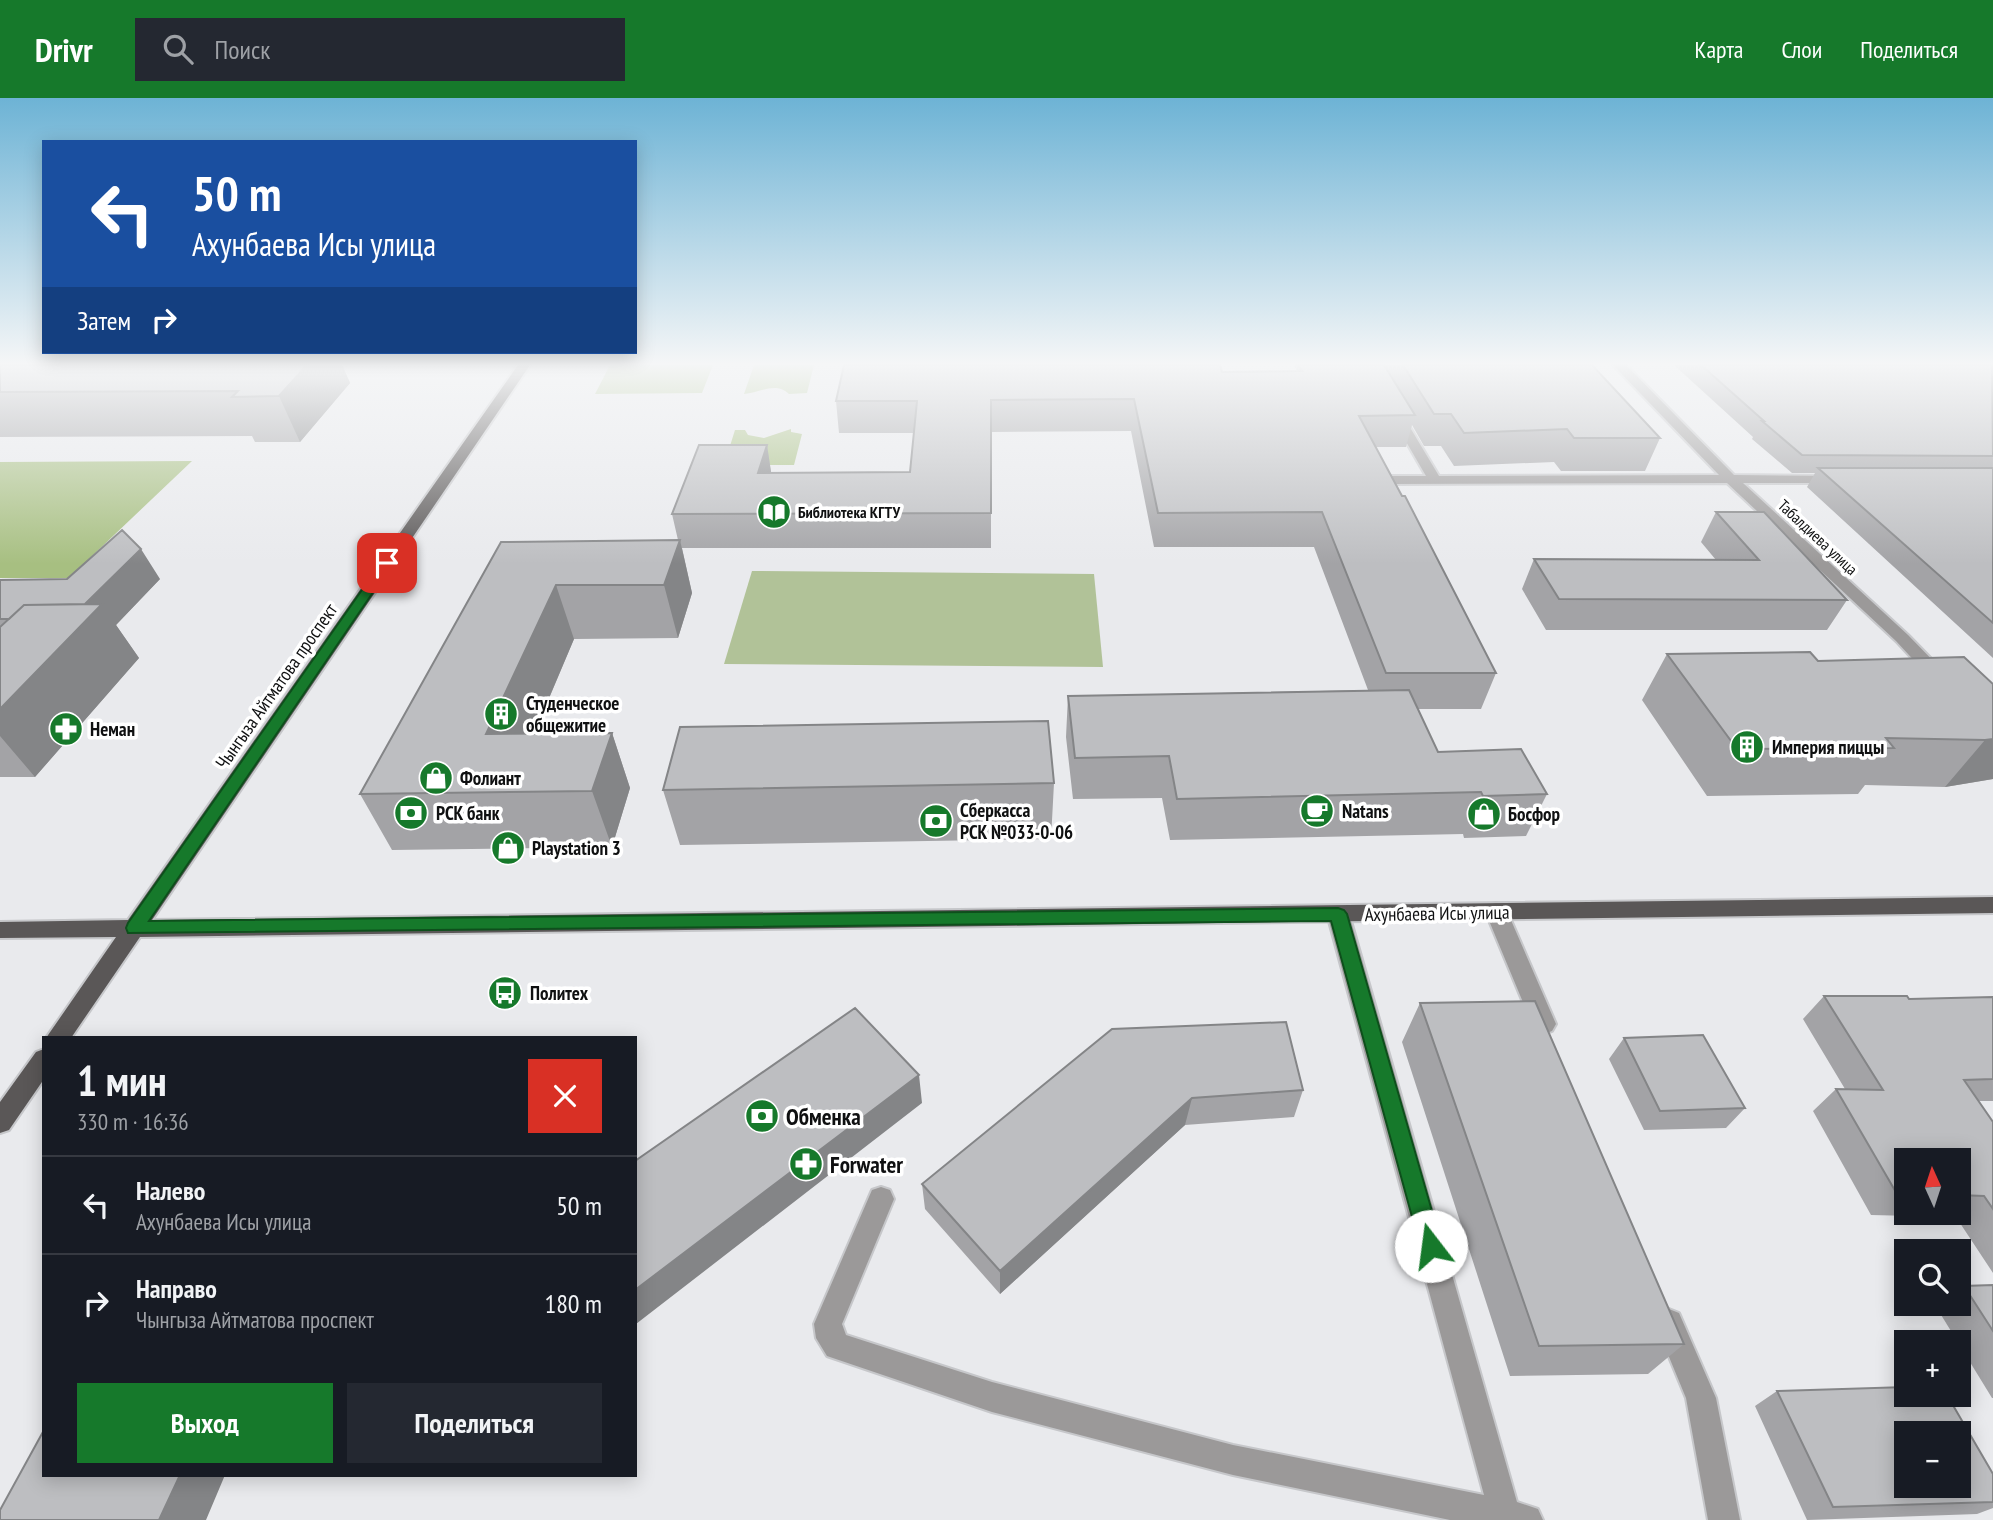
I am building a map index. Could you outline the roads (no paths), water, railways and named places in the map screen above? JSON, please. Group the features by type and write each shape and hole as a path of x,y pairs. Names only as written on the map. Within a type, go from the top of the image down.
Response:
{"main road":[{"name":"Чынгыза Айтматова проспект","path":"59,1036 478,431"},
{"name":"Ахунбаева Исы улица","path":"0,930 1993,905"},
{"path":"0,1122 42,1062"}],"street":[{"path":"1406,431 1435,480"},
{"name":"Табалдиева улица","path":"1684,431 1730,479 1902,638 1950,688"},
{"path":"1389,480 1855,480"},
{"path":"1496,911 1551,1041"},
{"path":"881,1199 828,1324 830,1338 837,1346 992,1396 1233,1460 1516,1518 1338,914"},
{"path":"1658,1296 1701,1398 1724,1520"}],"place":[{"name":"Библиотека КГТУ","path":"774,512"},
{"name":"Студенческое общежитие","path":"501,714"},
{"name":"Неман","path":"66,729"},
{"name":"Империя пиццы","path":"1747,747"},
{"name":"Фолиант","path":"436,778"},
{"name":"Natans","path":"1317,811"},
{"name":"РСК банк","path":"411,813"},
{"name":"Босфор","path":"1484,814"},
{"name":"Сберкасса РСК №033-0-06","path":"936,821"},
{"name":"Playstation 3","path":"508,848"},
{"name":"Политех","path":"505,993"},
{"name":"Обменка","path":"762,1116"},
{"name":"Forwater","path":"806,1164"}]}
